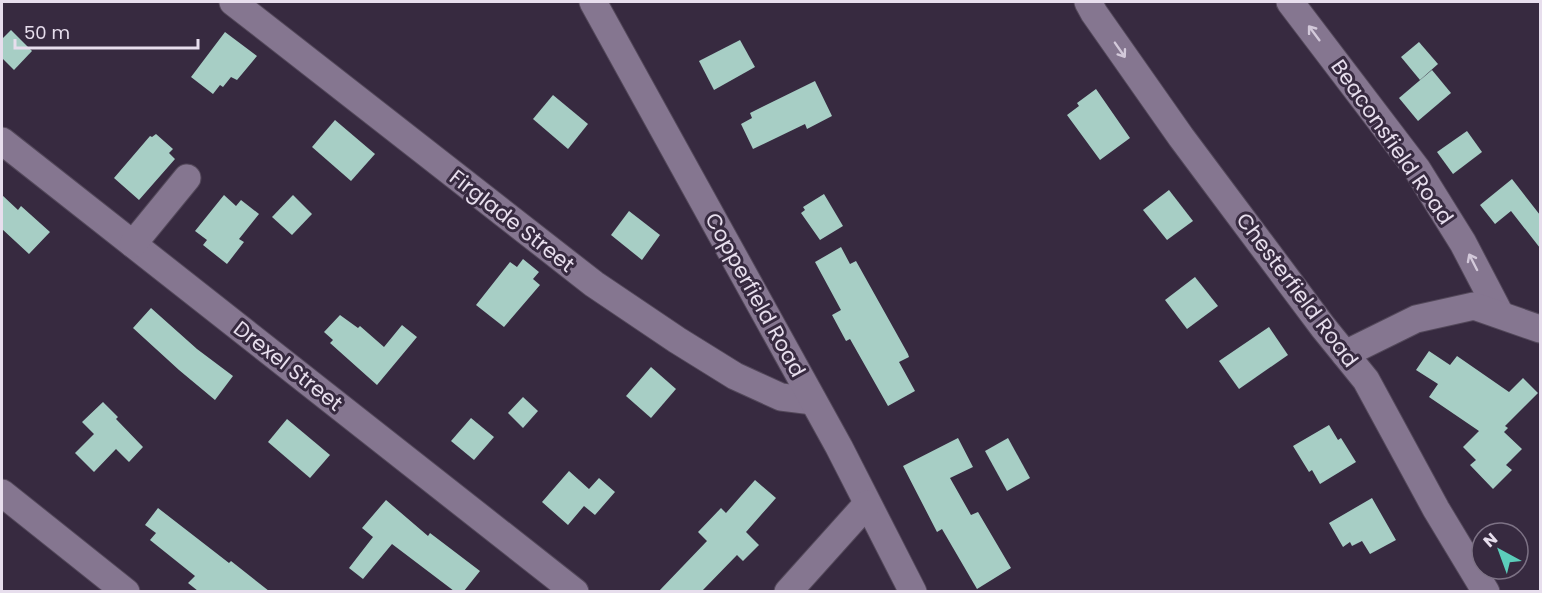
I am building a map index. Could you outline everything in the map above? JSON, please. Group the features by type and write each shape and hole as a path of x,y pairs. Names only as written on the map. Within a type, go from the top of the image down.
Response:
{"street":[{"name":"Firglade Street","path":"233,2 594,285 735,376 782,397 813,401"},
{"name":"Copperfield Road","path":"593,2 813,401 913,591"},
{"name":"Chesterfield Road","path":"1088,2 1181,137 1365,380 1436,509 1486,591"},
{"name":"Beaconsfield Road","path":"1290,2 1417,169 1463,243 1500,314"},
{"name":"Drexel Street","path":"2,141 575,591"},
{"path":"134,244 187,178"},
{"path":"1345,354 1416,319 1474,306 1540,329"},
{"path":"2,493 126,591"},
{"path":"788,591 867,504"}],"building":[{"path":"11,30 32,51 14,70 2,58 2,39"},
{"path":"225,32 257,56 237,80 231,77 213,94 191,77"},
{"path":"740,40 755,67 714,90 699,61"},
{"path":"1419,42 1438,64 1420,80 1401,57"},
{"path":"1432,70 1451,93 1418,121 1399,98"},
{"path":"815,81 832,116 807,129 805,124 753,149 741,124 752,118 750,113"},
{"path":"1096,89 1130,138 1100,160 1067,115 1079,106 1077,103"},
{"path":"553,95 588,124 568,149 533,119"},
{"path":"335,120 375,154 351,181 312,147"},
{"path":"1467,131 1482,152 1453,174 1437,152"},
{"path":"156,134 173,149 169,153 175,159 139,200 114,178 150,136"},
{"path":"1512,179 1540,215 1540,248 1511,211 1495,224 1480,205"},
{"path":"1169,190 1193,221 1167,240 1143,210"},
{"path":"824,194 843,226 820,240 801,213 805,210 803,207"},
{"path":"2,195 18,210 21,206 50,232 29,254 2,229"},
{"path":"224,195 236,206 241,200 259,214 239,239 244,242 227,264 203,245 207,240 195,231"},
{"path":"293,195 312,214 292,235 272,217"},
{"path":"629,211 660,235 642,260 611,235"},
{"path":"841,247 850,264 856,261 909,357 899,362 915,391 888,406 850,339 846,341 832,315 841,310 815,262"},
{"path":"523,259 539,272 533,279 540,285 504,327 476,305 510,262 517,267"},
{"path":"1195,277 1218,306 1187,329 1165,300"},
{"path":"151,308 197,349 233,376 215,400 133,328"},
{"path":"340,315 358,328 360,326 384,347 402,325 417,337 377,385 330,343 333,340 324,332"},
{"path":"1269,327 1288,355 1239,389 1219,361"},
{"path":"1429,351 1450,365 1457,356 1509,392 1523,378 1538,393 1505,426 1508,428 1504,432 1522,449 1506,465 1512,470 1493,489 1470,465 1476,460 1463,447 1479,431 1429,397 1438,384 1416,370"},
{"path":"651,367 676,389 651,418 626,396"},
{"path":"523,397 538,411 523,428 508,413"},
{"path":"103,402 143,447 129,462 116,449 94,472 75,453 94,434 82,422"},
{"path":"471,418 494,437 474,460 451,441"},
{"path":"287,419 330,455 310,478 268,442"},
{"path":"1329,425 1338,440 1341,438 1356,462 1320,484 1312,470 1309,472 1293,446"},
{"path":"958,438 973,467 950,478 971,515 978,512 1011,568 977,589 942,529 937,532 903,466"},
{"path":"1008,438 1030,478 1007,491 985,451"},
{"path":"569,471 589,489 599,478 615,492 595,515 584,506 568,525 542,502"},
{"path":"755,480 776,498 746,532 759,545 743,561 737,555 702,591 659,591 707,541 698,532 721,508 726,513"},
{"path":"1372,498 1396,540 1370,554 1362,541 1352,546 1350,542 1343,547 1329,523"},
{"path":"386,500 428,536 430,533 480,571 464,591 454,591 392,544 363,579 349,568 373,537 362,528"},
{"path":"158,508 269,591 198,591 188,583 195,576 150,540 156,533 145,525"}]}
